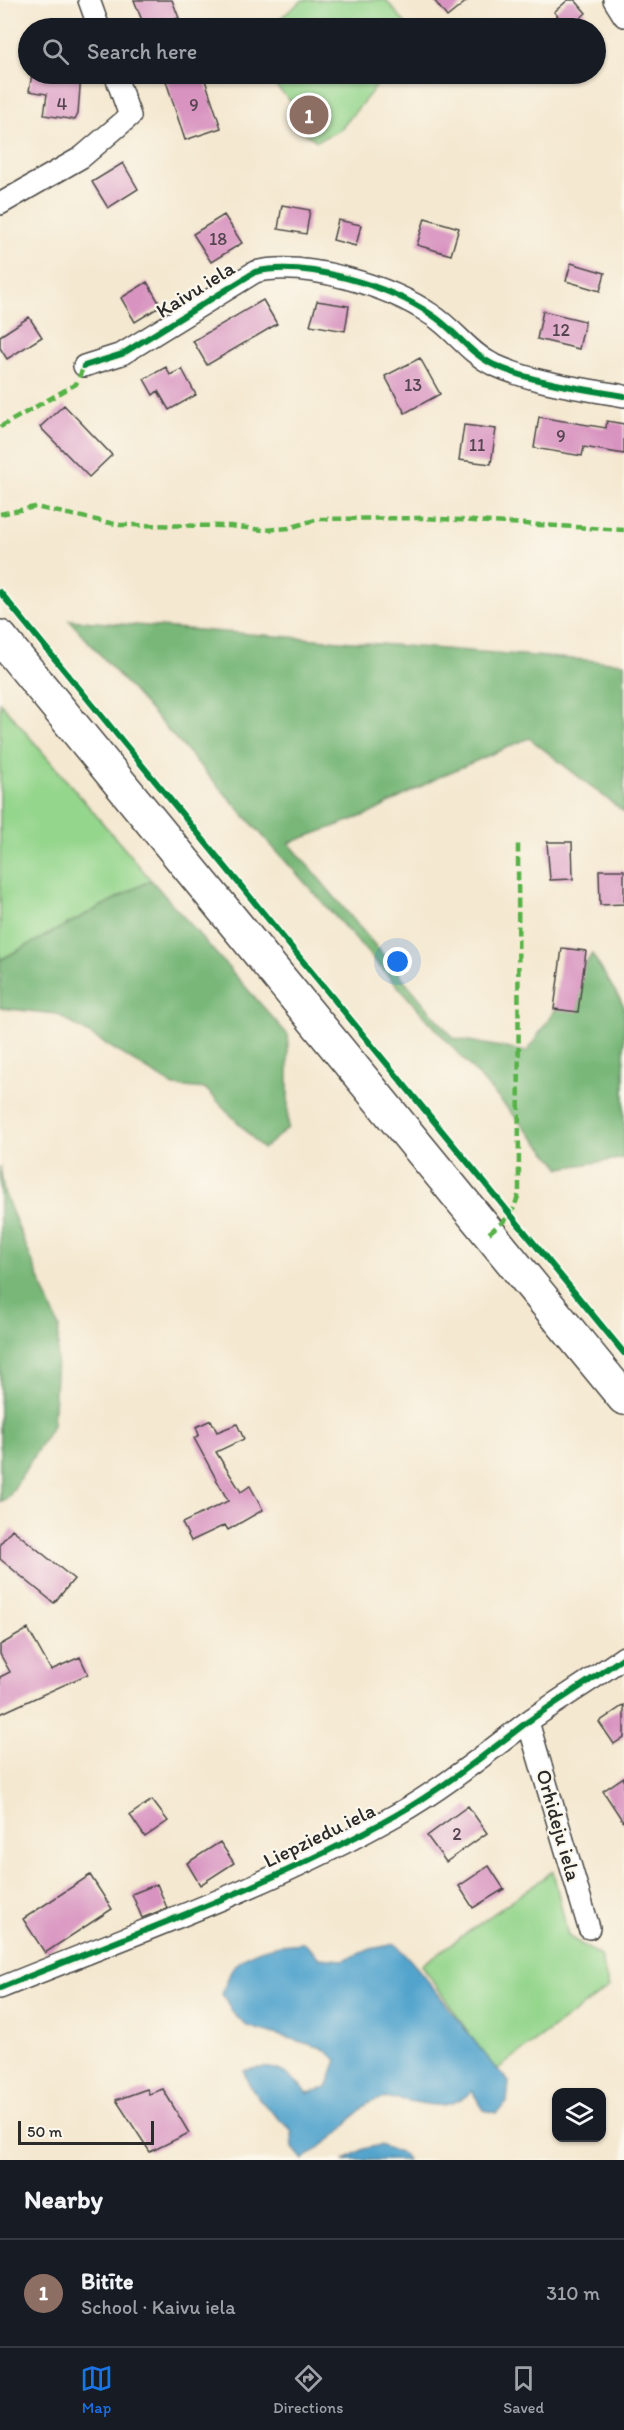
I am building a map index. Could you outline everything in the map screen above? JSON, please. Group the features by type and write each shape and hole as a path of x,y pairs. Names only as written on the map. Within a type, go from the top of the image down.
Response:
{"main road":[{"path":"0,638 624,1398"}],"street":[{"path":"89,0 95,18"},
{"path":"614,0 624,16"},
{"path":"0,204 82,157 130,116 119,84"},
{"name":"Kaivu iela","path":"84,366 122,354 255,272 274,267 301,269 338,277 411,303 434,316 463,344 490,363 538,381 624,396"},
{"name":"Liepziedu iela","path":"0,1989 264,1881 338,1847 408,1808 624,1657"},
{"name":"Orhideju iela","path":"528,1722 589,1928"}],"green space":[{"path":"303,0 386,0 401,18 280,18"},
{"path":"273,84 378,84 340,130 317,141 297,128 295,105"},
{"path":"69,620 624,663 624,812 529,738 439,777 371,813 289,843 453,1038 527,1052 592,954 624,1006 624,1158 561,1168"},
{"path":"0,702 151,880 0,960"},
{"path":"151,880 288,1035 288,1128 263,1149 206,1089 174,1086 57,1014 0,1008 0,960"},
{"path":"0,1166 4,1192 59,1327 53,1425 8,1498 0,1502"},
{"path":"553,1871 568,1936 600,1956 609,1987 495,2071 422,1965"}],"water":[{"path":"305,1943 319,1958 343,1960 371,1949 395,1944 509,2082 507,2103 496,2113 484,2110 472,2091 459,2100 447,2104 422,2104 386,2098 374,2101 360,2110 340,2132 303,2160 293,2148 292,2132 258,2097 247,2081 244,2071 272,2068 287,2074 308,2093 327,2088 337,2060 322,2048 247,2026 234,2014 222,1994 232,1970 249,1955 276,1946"},
{"path":"380,2145 403,2154 407,2160 344,2160 363,2149"}],"building":[{"path":"134,0 172,0 179,18 141,18"},
{"path":"434,0 468,0 447,17"},
{"path":"568,0 575,0 586,13 580,18 560,18 554,12"},
{"path":"30,84 80,84 78,114 75,120 44,115 47,94 29,91"},
{"path":"167,84 206,84 221,128 185,140"},
{"path":"123,163 138,189 108,208 92,182"},
{"path":"282,205 310,210 306,234 278,229"},
{"path":"224,215 242,243 211,262 193,234"},
{"path":"425,218 459,228 451,255 417,245"},
{"path":"338,220 361,225 356,246 333,240"},
{"path":"571,263 605,273 600,291 566,281"},
{"path":"147,282 161,306 135,322 121,298"},
{"path":"263,300 277,324 207,365 193,341"},
{"path":"317,301 349,306 345,331 310,325"},
{"path":"543,311 585,321 579,349 537,339"},
{"path":"29,317 42,337 7,359 0,348 0,336"},
{"path":"420,358 440,394 405,413 385,376"},
{"path":"166,367 170,375 182,369 196,395 169,410 158,391 153,395 144,379"},
{"path":"64,405 112,455 89,477 40,427"},
{"path":"539,417 606,428 607,421 624,424 624,454 584,447 582,456 534,448"},
{"path":"464,425 496,429 491,464 459,460"},
{"path":"547,842 572,842 573,879 550,880"},
{"path":"599,870 624,870 624,904 600,905"},
{"path":"562,948 586,951 578,1012 554,1009"},
{"path":"211,1420 217,1432 237,1424 244,1439 216,1452 241,1492 250,1486 263,1510 228,1530 225,1525 191,1541 182,1523 228,1501 194,1438 199,1435 196,1427"},
{"path":"12,1529 74,1579 54,1603 0,1559 0,1544"},
{"path":"28,1629 51,1670 80,1657 88,1674 0,1714 0,1677 10,1672 0,1654 0,1645"},
{"path":"624,1705 624,1737 614,1744 599,1722"},
{"path":"624,1777 624,1823 603,1791"},
{"path":"152,1800 168,1821 145,1837 130,1815"},
{"path":"468,1806 487,1833 446,1862 427,1836"},
{"path":"220,1842 234,1863 200,1885 187,1863"},
{"path":"489,1866 504,1889 473,1908 459,1886"},
{"path":"90,1875 112,1909 45,1953 23,1919"},
{"path":"157,1884 167,1908 142,1918 132,1894"},
{"path":"147,2089 149,2094 163,2089 189,2133 150,2152 116,2100"}],"marked path":[{"path":"0,427 76,384 84,366"},
{"path":"0,514 35,507 120,525 230,526 263,530 289,528 318,519 425,518 624,530"},
{"path":"489,1233 511,1215 519,1194 518,844"}],"cycle path":[{"path":"84,366 122,354 255,272 275,269 298,270 346,278 394,294 432,315 483,359 508,371 556,384 624,396"},
{"path":"0,592 624,1353"},
{"path":"0,1988 251,1887 349,1841 430,1794 526,1723 624,1657"}],"place":[{"name":"Bitīte","path":"309,115"}]}
